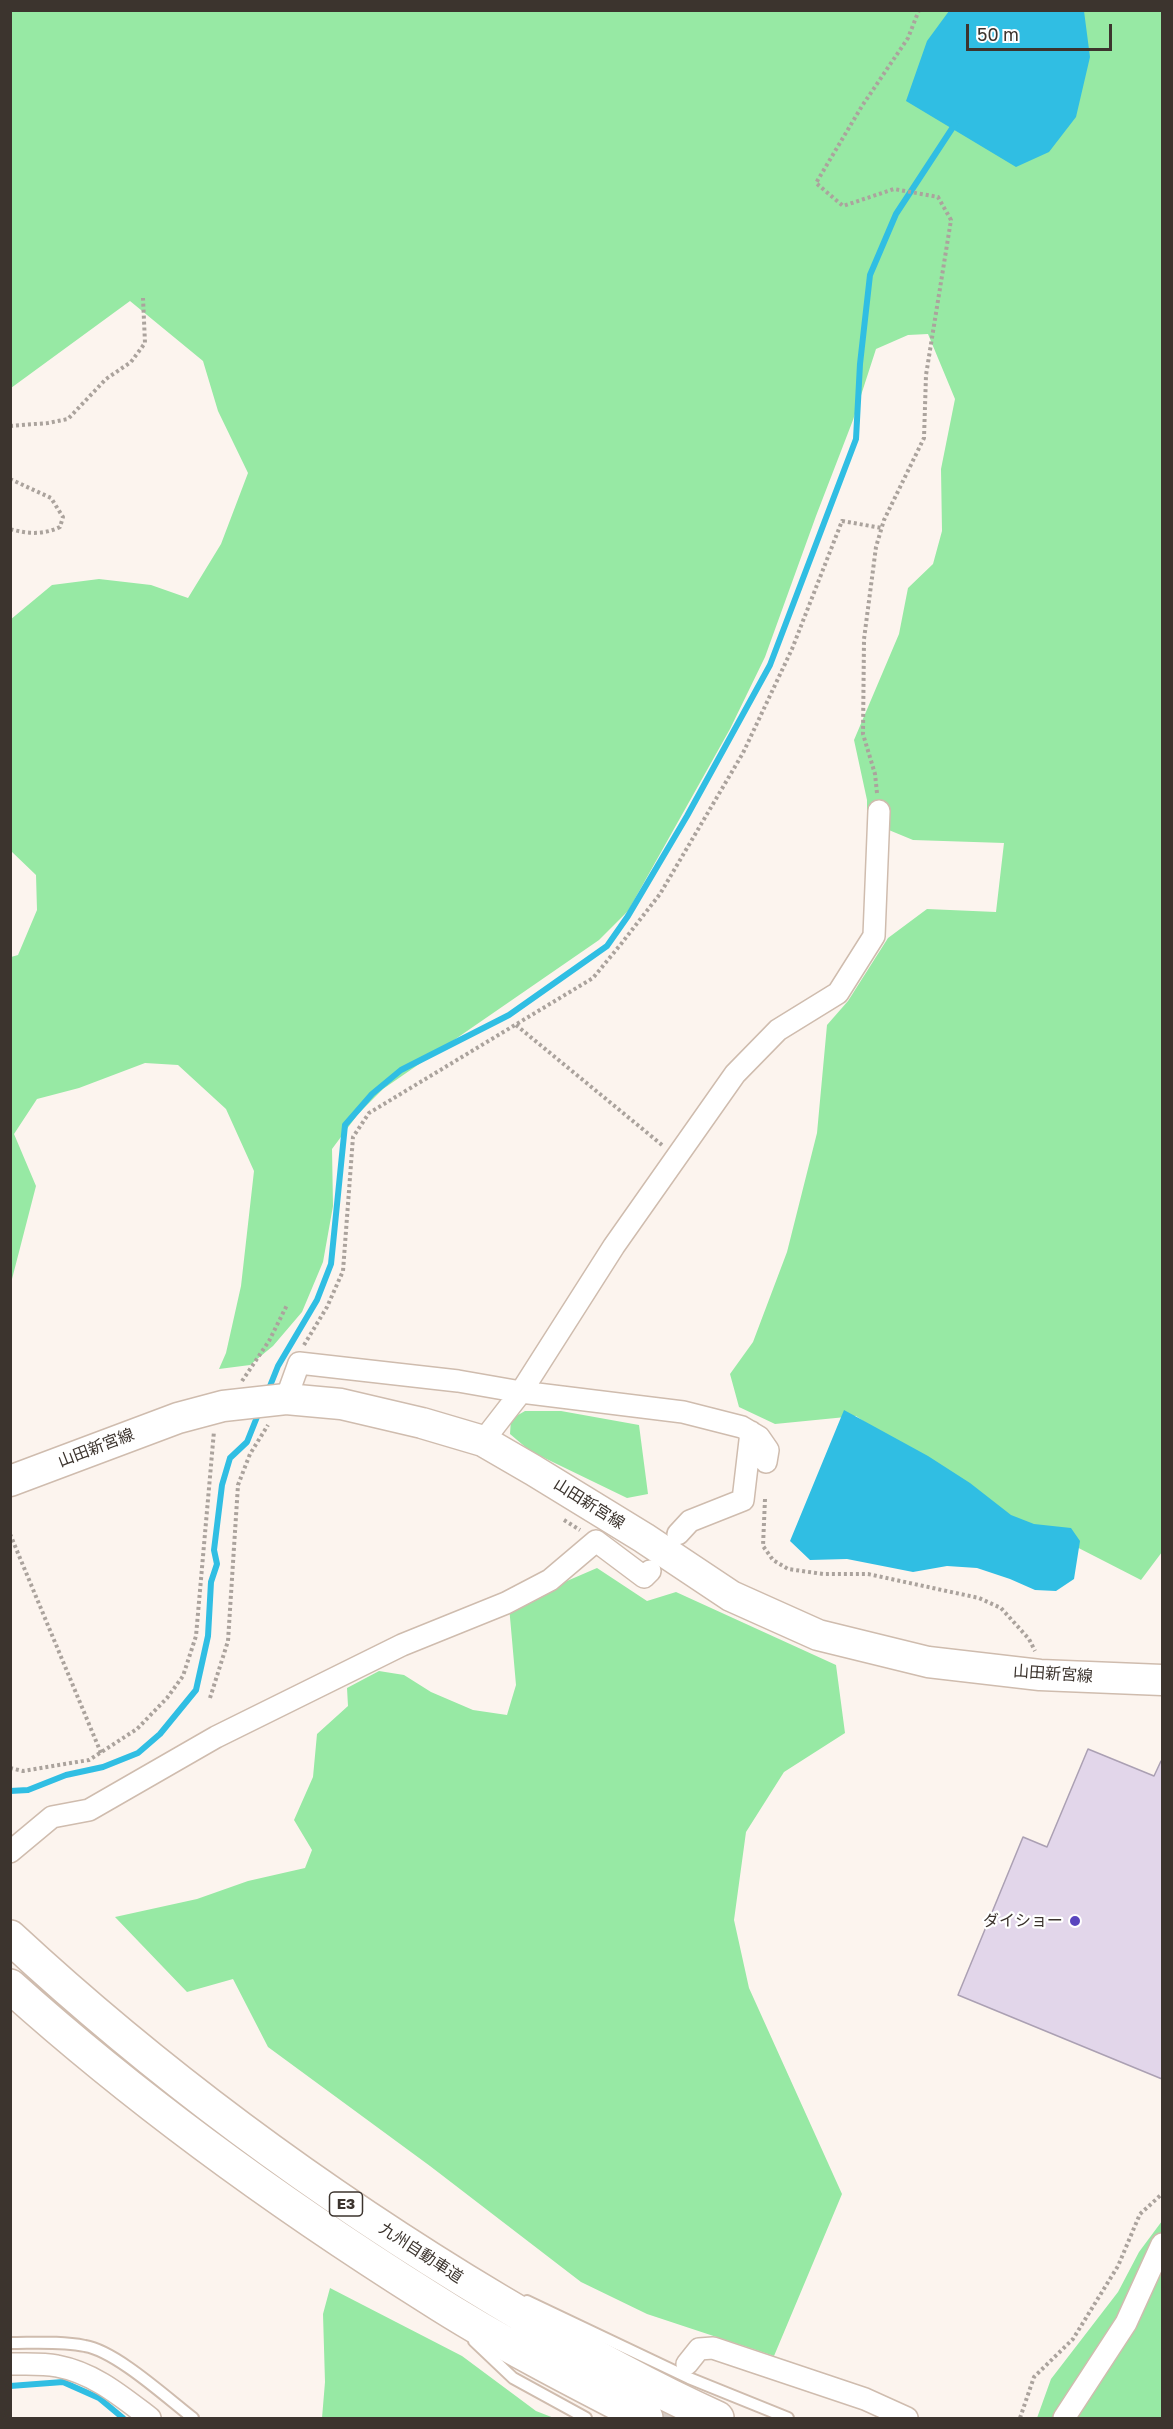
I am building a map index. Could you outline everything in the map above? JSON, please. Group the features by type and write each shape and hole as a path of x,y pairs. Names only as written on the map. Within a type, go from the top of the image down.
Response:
{"highway":[{"name":"九州自動車道","path":"10,1937 76,1997 185,2088 322,2188 444,2268 566,2341 717,2418"},
{"name":"九州自動車道","path":"10,1986 166,2114 296,2211 429,2298 553,2370 646,2418"}],"main road":[{"name":"山田新宮線","path":"10,1481 178,1418 223,1406 282,1413 341,1404 422,1423 483,1441 634,1532 731,1596 818,1635 928,1662 1040,1675 1162,1680"}],"street":[{"path":"483,1441 521,1392 614,1246 735,1074 778,1030 838,993 874,936 879,811"},
{"path":"282,1413 299,1363 458,1381 521,1392 683,1412 742,1427 751,1432 759,1437 768,1450 766,1462"},
{"path":"678,1534 690,1521 743,1500 751,1432"},
{"path":"10,1852 52,1817 89,1810 216,1737 402,1645 506,1603 550,1580 596,1540 644,1577 650,1571"},
{"path":"1064,2418 1126,2323 1162,2244"},
{"path":"687,2364 699,2349 713,2348 866,2399 907,2418"},
{"path":"10,2364 57,2365 87,2375 103,2382 150,2418"}],"lane":[{"path":"444,2268 549,2309 689,2378 788,2418"},
{"path":"429,2298 513,2378 586,2418"},
{"path":"10,2343 69,2343 107,2352 193,2418"}],"path":[{"path":"879,811 875,774 863,734 864,639 876,547 882,528 924,438 926,375 951,220 938,197 894,189 843,206 816,183 862,106 908,38 919,10"},
{"path":"10,426 68,419 106,379 131,362 145,343 143,298"},
{"path":"10,479 51,498 63,517 60,527 46,533 10,529"},
{"path":"299,1363 302,1347 327,1307 343,1271 353,1137 369,1113 593,978 660,894 743,753 792,649 842,521 882,528"},
{"path":"516,1025 677,1157"},
{"path":"10,1768 23,1771 89,1760 137,1729 167,1698 183,1676 196,1636 214,1432 223,1406 269,1341 287,1305"},
{"path":"210,1698 228,1641 238,1485 250,1454 268,1425 282,1413"},
{"path":"268,1425 282,1413"},
{"path":"766,1462 763,1545 773,1560 788,1569 823,1574 868,1574 978,1598 1001,1608 1029,1639 1038,1657 1040,1675"},
{"path":"557,1516 596,1540"},
{"path":"10,1534 101,1753"},
{"path":"1020,2418 1034,2377 1073,2339 1118,2266 1140,2214 1162,2194"}],"green space":[{"path":"11,11 1162,11 1162,1552 1141,1580 1061,1539 962,1511 922,1462 856,1416 775,1424 739,1407 730,1374 753,1342 787,1252 817,1133 827,1025 848,1001 888,938 927,909 996,912 1004,843 913,840 867,821 867,800 854,740 899,634 908,588 933,564 942,531 941,469 955,399 928,334 908,335 876,349 853,420 765,657 730,729 628,911 599,940 383,1089 358,1114 332,1149 333,1206 323,1262 302,1312 273,1346 250,1365 219,1369 226,1353 241,1286 254,1171 226,1109 178,1065 145,1063 79,1088 37,1099 14,1134 36,1186 11,1280 11,957 18,955 37,910 36,875 11,851 10,620 52,585 99,579 151,585 188,598 221,544 248,473 218,411 203,361 130,301 11,388"},
{"path":"525,1411 561,1411 639,1425 648,1494 627,1498 530,1451 510,1434 511,1419"},
{"path":"597,1568 647,1601 676,1592 836,1665 845,1733 784,1772 746,1832 734,1920 749,1988 842,2194 774,2356 647,2314 581,2282 430,2166 268,2047 233,1979 187,1992 115,1917 197,1899 248,1881 305,1868 312,1850 294,1820 313,1777 317,1734 348,1706 347,1688 379,1671 404,1675 431,1692 473,1710 507,1715 516,1685 509,1606"},
{"path":"1162,2221 1162,2418 1037,2418 1051,2379 1118,2292 1139,2252"},
{"path":"330,2288 462,2356 536,2411 554,2418 322,2418 325,2382 323,2314"}],"water":[{"path":"949,11 1084,11 1090,57 1076,117 1049,152 1016,167 906,101 927,41"},
{"path":"844,1410 928,1456 970,1483 1011,1515 1034,1524 1071,1528 1080,1541 1074,1579 1056,1591 1035,1590 977,1568 947,1566 913,1572 847,1559 810,1560 790,1541"}],"building":[{"name":"ダイショー","path":"1088,1749 1154,1776 1162,1761 1162,2079 958,1995 1023,1837 1047,1847"}],"waterway":[{"path":"268,1391 278,1366 317,1300 331,1264 345,1125 372,1094 401,1070 509,1015 607,946 628,916 687,816 770,665 856,439 860,364 870,275 896,214 955,124"},
{"path":"10,1791 28,1790 66,1775 103,1767 138,1753 160,1734 196,1690 208,1636 211,1582 217,1564 214,1550 222,1485 230,1458 247,1442 259,1412"},
{"path":"10,2386 63,2382 99,2398 123,2418"}],"tunnel":[{"path":"661,2418 687,2364"}],"place":[{"name":"ダイショー","path":"1075,1921"}]}
